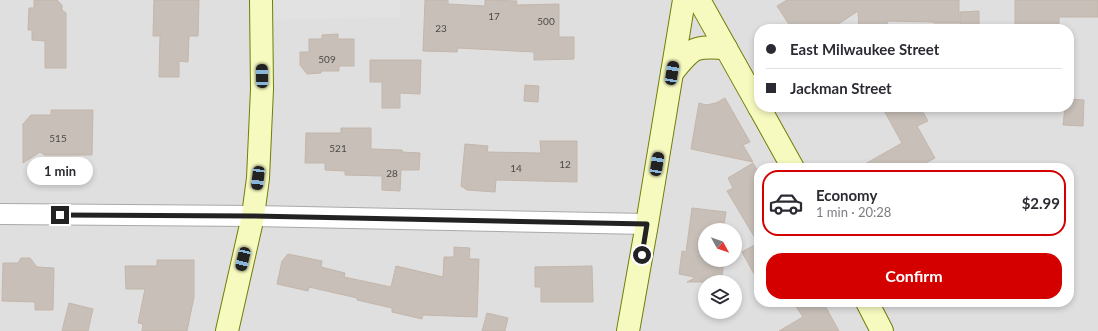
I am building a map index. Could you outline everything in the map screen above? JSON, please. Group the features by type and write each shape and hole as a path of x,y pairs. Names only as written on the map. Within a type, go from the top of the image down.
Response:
{"main road":[{"path":"227,331 253,216 258,178 262,89 261,0"},
{"path":"628,331 684,0"},
{"path":"699,0 754,98"},
{"path":"672,73 684,58 696,48 726,48"},
{"path":"762,112 790,163"},
{"path":"869,307 882,331"}],"street":[{"path":"0,214 253,216 647,224"}],"shaded area":[{"path":"0,0 1098,0 1098,331 0,331"},
{"path":"261,0 400,0 400,17 261,20"}],"building":[{"path":"34,0 57,0 62,5 62,10 66,13 66,68 45,68 45,41 32,40 32,30 28,30 29,8 34,8"},
{"path":"154,0 199,0 198,36 189,36 188,62 179,61 179,77 159,77 160,36 153,36"},
{"path":"425,0 448,0 448,4 485,6 485,0 517,1 516,5 559,4 559,37 574,37 574,59 534,60 534,52 458,48 457,52 423,51"},
{"path":"787,0 959,0 959,23 887,21 887,24 859,24 858,11 838,24 789,24 777,6"},
{"path":"1015,0 1098,0 1098,17 1059,17 1059,24 1015,24"},
{"path":"979,11 979,24 960,24 960,12"},
{"path":"338,34 338,39 354,39 354,66 339,66 339,71 321,71 321,73 307,74 300,65 300,52 309,52 309,39 322,39 322,35"},
{"path":"370,60 421,60 420,94 400,93 400,108 382,108 382,82 370,82"},
{"path":"525,85 539,86 538,102 524,101"},
{"path":"725,98 750,142 743,145 753,162 691,149 699,103 706,105 716,103"},
{"path":"1074,99 1084,100 1083,126 1063,125 1064,112 1074,112"},
{"path":"51,110 93,110 92,155 45,155 40,152 23,163 23,124 31,115 51,115"},
{"path":"885,112 923,112 928,121 917,126 935,158 926,163 867,163 902,143"},
{"path":"341,128 371,128 371,149 402,150 402,152 420,153 419,170 401,170 400,191 382,190 382,176 345,175 345,171 325,170 325,163 305,163 306,133 341,133"},
{"path":"540,141 577,141 577,182 496,180 495,192 467,190 461,186 465,144 488,146 487,152 541,153"},
{"path":"753,163 754,236 727,191 733,188 728,178"},
{"path":"692,208 726,212 724,223 698,223 698,267 723,267 722,275 698,275 698,282 687,282 694,277 679,274 682,251 686,252"},
{"path":"754,245 754,274 742,252"},
{"path":"454,247 470,248 469,259 479,259 477,317 423,315 422,319 392,312 392,308 357,300 357,298 309,287 308,291 277,284 282,261 288,254 322,261 321,267 345,273 344,277 391,287 396,266 443,277 444,257 454,257"},
{"path":"21,258 30,258 37,267 54,268 53,310 35,310 35,302 2,301 3,263 18,263"},
{"path":"157,260 194,260 194,297 187,331 142,331 143,324 138,323 145,289 126,289 125,266 157,266"},
{"path":"592,266 593,302 541,302 541,287 535,287 535,267"},
{"path":"69,303 93,309 88,331 62,331"},
{"path":"796,307 826,307 839,331 779,331 803,317"},
{"path":"487,313 508,318 505,331 482,331"}],"route":[{"path":"60,215 253,216 647,224 642,255"}]}
